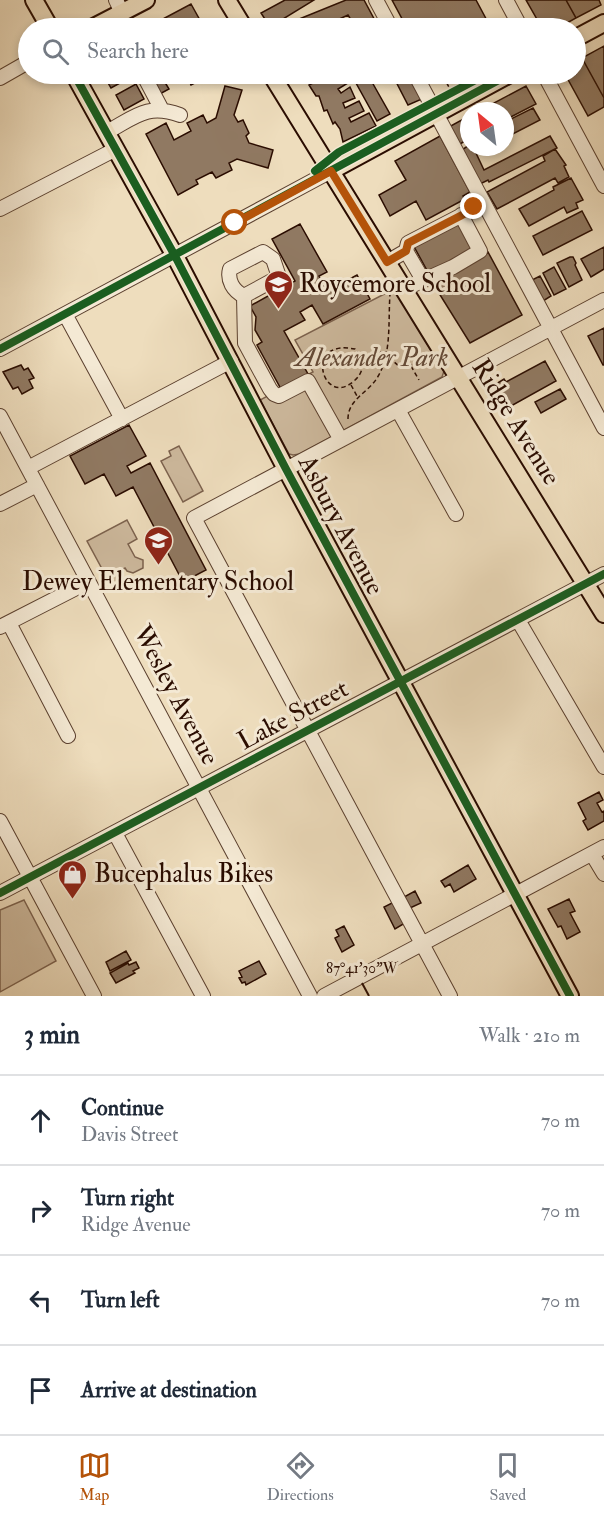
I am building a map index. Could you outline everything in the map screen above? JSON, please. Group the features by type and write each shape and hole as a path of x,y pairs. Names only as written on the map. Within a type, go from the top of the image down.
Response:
{"main road":[{"path":"34,0 44,18"},
{"path":"117,15 146,0"},
{"path":"227,0 238,18"},
{"path":"586,33 604,23"},
{"name":"Asbury Avenue","path":"80,84 175,256 286,469 570,996"},
{"name":"Ridge Avenue","path":"277,84 387,262 397,291 459,378 604,614"},
{"path":"331,171 434,108 488,84"}],"street":[{"path":"376,0 386,18"},
{"path":"506,0 516,18"},
{"path":"0,78 18,68"},
{"path":"148,84 162,110"},
{"path":"421,84 604,428"},
{"path":"550,84 599,163 604,186"},
{"path":"107,132 149,109 180,115"},
{"path":"0,209 116,149"},
{"path":"0,349 331,171"},
{"path":"423,280 406,251 408,243 483,201"},
{"path":"397,291 453,267 480,252 461,215"},
{"path":"387,262 406,251"},
{"path":"244,296 245,343 270,389 279,396 308,381 341,440"},
{"path":"450,996 194,518 604,300"},
{"path":"65,314 122,419"},
{"path":"28,468 231,361"},
{"path":"398,410 456,514"},
{"name":"Wesley Avenue","path":"0,416 310,996"},
{"path":"0,504 37,485"},
{"name":"Lake Street","path":"0,893 604,574"},
{"path":"68,736 5,625 88,582"},
{"path":"518,620 604,767"},
{"path":"0,821 94,996"},
{"path":"115,833 203,996"},
{"path":"324,996 598,851 604,874"}],"path":[{"path":"448,84 450,88"},
{"path":"434,108 468,84"},
{"path":"348,418 348,410 376,380 383,366 397,291"},
{"path":"345,348 355,349 362,356 363,364 360,375 350,384 340,388 332,387 326,381 322,363 326,355 335,349 345,348"},
{"path":"362,356 368,353 386,352"},
{"path":"386,352 400,367 411,365 428,356"},
{"path":"411,365 419,380"},
{"path":"350,384 358,397"}],"green space":[{"name":"Alexander Park","path":"394,289 444,371 442,377 300,454 289,454 260,400 313,372 295,340"},
{"path":"179,446 203,491 183,502 161,461 171,456 169,451"},
{"path":"127,520 137,539 128,544 135,557 143,560 143,568 133,573 125,568 116,573 123,587 114,591 87,541"},
{"path":"24,900 56,961 0,992 0,910"}],"building":[{"path":"285,0 314,0 285,18 264,18 261,13"},
{"path":"346,0 364,0 374,18 350,18 348,15 342,18 302,18"},
{"path":"392,0 476,0 486,18 402,18"},
{"path":"526,0 566,0 576,18 536,18"},
{"path":"566,0 599,0 601,5 576,18"},
{"path":"191,4 199,18 165,18"},
{"path":"604,46 604,98 586,65 586,56"},
{"path":"586,65 604,98 604,107 588,116 570,84 586,84"},
{"path":"136,84 144,99 124,110 116,95"},
{"path":"152,84 166,84 169,89 158,95"},
{"path":"346,84 338,89 341,93 350,87 355,98 343,103 345,108 359,101 364,111 349,118 351,122 369,113 376,126 343,142 340,129 335,122 333,124 327,110 324,111 319,96 316,96 309,85"},
{"path":"357,84 373,84 390,114 377,121"},
{"path":"397,84 414,84 422,99 408,105"},
{"path":"225,86 242,90 234,115 238,122 243,120 249,133 246,136 249,143 273,150 268,168 237,159 229,163 232,170 216,178 212,172 196,180 198,184 178,195 146,134 166,123 174,140 191,131 187,123 203,115 207,123 216,118"},
{"path":"526,86 536,104 514,115 514,102 496,102"},
{"path":"533,108 540,120 514,133 514,118"},
{"path":"460,121 460,144 458,145 447,128"},
{"path":"440,136 470,192 463,196 465,199 426,220 416,201 390,216 379,195 406,180 395,161"},
{"path":"550,136 557,148 489,182 488,180 478,185 463,156 477,156 484,170"},
{"path":"555,149 566,165 564,166 569,177 558,183 555,178 497,209 487,192 545,161 543,156"},
{"path":"571,178 583,200 576,203 578,208 567,213 564,207 529,226 519,209"},
{"path":"582,211 592,230 543,255 533,236"},
{"path":"456,219 473,250 429,274 412,243"},
{"name":"Roycemore School","path":"300,224 327,272 319,276 327,291 357,275 370,299 323,324 312,305 300,312 305,320 284,331 308,374 281,389 257,345 262,342 255,330 256,317 250,306 295,281 272,239"},
{"path":"604,247 604,269 591,277 581,259"},
{"path":"488,252 522,315 470,343 432,282"},
{"path":"573,257 582,280 569,287 557,263"},
{"path":"554,267 566,289 554,295 543,273"},
{"path":"540,276 551,296 540,303 528,282"},
{"path":"604,328 604,365 603,365 588,336"},
{"path":"545,361 556,381 511,406 496,384 504,379 506,382"},
{"path":"21,365 24,370 28,368 34,378 29,380 33,388 22,394 18,387 13,389 3,372"},
{"path":"560,389 566,399 541,413 535,402"},
{"path":"129,425 146,456 127,466 131,473 150,463 206,570 183,582 133,487 116,496 104,474 85,484 70,456"},
{"path":"599,792 603,800 597,803 602,812 604,811 604,821 588,830 583,821 586,819 578,803"},
{"path":"468,865 476,879 454,892 450,884 445,887 441,881"},
{"path":"415,891 421,903 410,908 404,897"},
{"path":"569,899 575,911 570,913 580,932 567,939 561,926 558,927 548,909"},
{"path":"394,902 405,923 395,929 384,907"},
{"path":"344,926 354,945 342,952 335,938 339,936 336,930"},
{"path":"126,951 131,960 110,971 106,962"},
{"path":"259,961 266,974 246,985 245,982 242,983 239,971"},
{"path":"136,962 139,968 133,971 135,973 116,983 110,973 128,963 129,965"}],"cycle path":[{"path":"80,84 175,256 286,469 570,996"},
{"path":"315,171 339,152 468,84"},
{"path":"0,349 491,84"},
{"path":"0,893 604,574"}],"place":[{"name":"Roycemore School","path":"278,310"},
{"name":"Dewey Elementary School","path":"158,566"},
{"name":"Bucephalus Bikes","path":"73,900"}],"route":[{"path":"235,223 331,171 387,262 406,251 408,243 474,207"}]}
